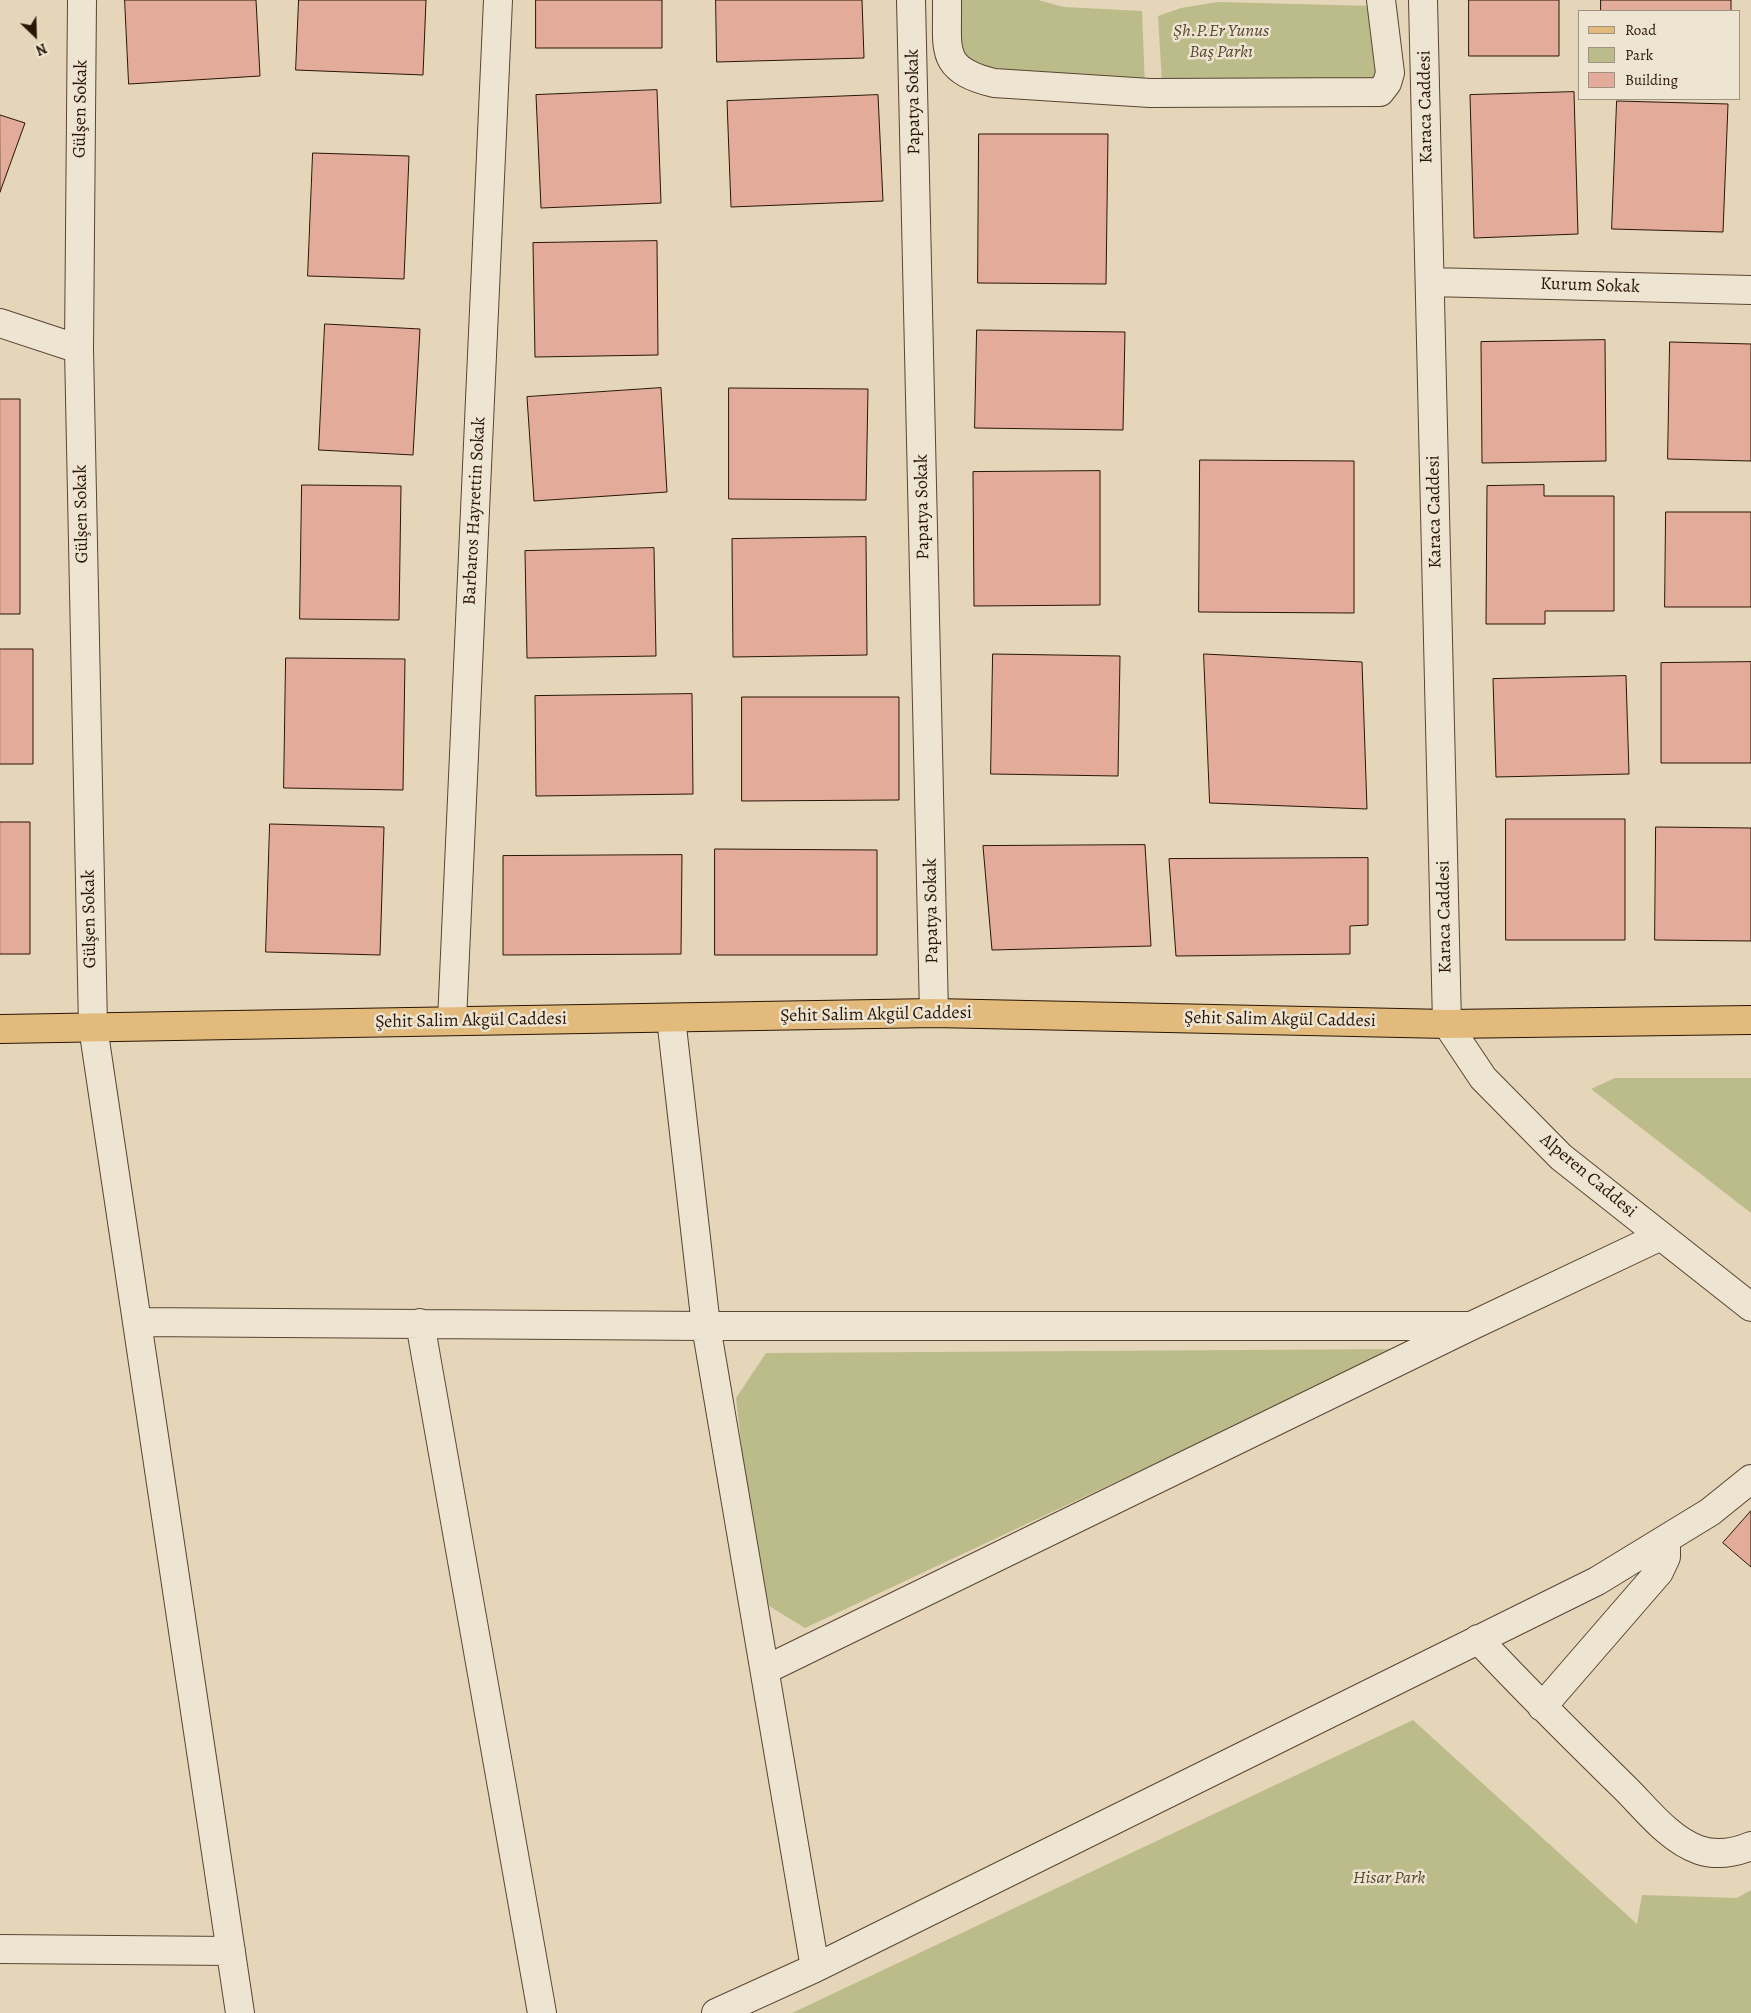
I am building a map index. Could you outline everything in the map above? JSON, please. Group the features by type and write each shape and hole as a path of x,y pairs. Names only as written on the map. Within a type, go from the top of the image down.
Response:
{"main road":[{"name":"Şehit Salim Akgül Caddesi","path":"0,1029 934,1013 1447,1024 1751,1020"}],"street":[{"name":"Gülşen Sokak","path":"82,0 79,349 93,1028 240,2013"},
{"name":"Barbaros Hayrettin Sokak","path":"452,1021 498,0"},
{"name":"Papatya Sokak","path":"911,0 934,1013"},
{"path":"947,0 948,53 956,67 972,77 994,83 1150,93 1380,92 1387,83 1390,73 1381,0"},
{"name":"Karaca Caddesi","path":"1423,0 1447,1024"},
{"name":"Kurum Sokak","path":"1430,282 1751,290"},
{"path":"0,323 79,349"},
{"path":"671,1018 706,1326 815,1968"},
{"name":"Alperen Caddesi","path":"1447,1024 1483,1078 1561,1157 1751,1307"},
{"path":"765,1670 1471,1326 1661,1236"},
{"path":"136,1322 706,1326 1471,1326"},
{"path":"420,1323 542,2013"},
{"path":"716,2013 815,1968 1597,1581 1710,1512 1751,1480"},
{"path":"1542,1707 1659,1572 1666,1557 1666,1540"},
{"path":"1478,1639 1542,1707 1671,1833 1697,1850 1710,1853 1737,1852 1751,1846"},
{"path":"0,1950 231,1951"}],"green space":[{"path":"958,0 1038,0 1064,7 1142,11 1145,87 997,77 956,57"},
{"name":"Şh.P.Er Yunus Baş Parkı","path":"1218,2 1375,6 1384,79 1162,83 1158,16 1181,8"},
{"path":"1615,1078 1751,1078 1751,1213 1591,1089"},
{"path":"1399,1349 805,1628 769,1606 752,1538 736,1398 766,1353"},
{"name":"Hisar Park","path":"1413,1720 1637,1924 1642,1895 1737,1898 1751,1890 1751,2013 792,2013"}],"building":[{"path":"125,0 256,0 260,76 129,84"},
{"path":"299,0 426,0 423,75 296,70"},
{"path":"536,0 662,0 662,48 536,48"},
{"path":"716,0 862,0 864,58 717,62"},
{"path":"1469,0 1559,0 1559,56 1469,56"},
{"path":"1601,0 1731,0 1731,10 1601,10"},
{"path":"657,90 661,203 541,208 536,95"},
{"path":"1574,92 1578,234 1474,238 1470,95"},
{"path":"878,95 883,201 731,207 727,101"},
{"path":"1617,101 1728,104 1723,232 1612,229"},
{"path":"0,115 25,123 0,192"},
{"path":"979,134 1108,134 1106,284 978,283"},
{"path":"313,153 409,156 404,279 308,276"},
{"path":"657,241 658,355 535,357 533,243"},
{"path":"325,324 420,329 413,455 319,450"},
{"path":"977,330 1125,332 1123,430 975,428"},
{"path":"1605,340 1606,461 1482,463 1481,342"},
{"path":"1670,342 1751,344 1751,461 1668,459"},
{"path":"661,388 667,492 534,501 527,397"},
{"path":"729,388 868,389 866,500 729,499"},
{"path":"0,399 20,399 20,614 0,614"},
{"path":"1200,460 1354,461 1354,613 1199,612"},
{"path":"1100,471 1100,605 974,606 973,472"},
{"path":"302,485 401,486 399,620 300,619"},
{"path":"1544,485 1544,496 1614,496 1614,611 1545,611 1545,624 1486,624 1487,486"},
{"path":"1666,512 1751,512 1751,607 1665,607"},
{"path":"866,537 867,655 733,657 732,539"},
{"path":"654,548 656,656 527,658 525,551"},
{"path":"0,649 33,649 33,764 0,764"},
{"path":"993,654 1120,656 1118,776 991,774"},
{"path":"1204,654 1362,662 1367,809 1210,803"},
{"path":"286,658 405,659 403,790 284,788"},
{"path":"1751,662 1751,763 1661,763 1661,663"},
{"path":"1626,676 1629,774 1496,777 1493,679"},
{"path":"692,694 693,794 536,796 535,696"},
{"path":"742,697 899,697 899,800 742,801"},
{"path":"1506,819 1625,819 1625,940 1506,940"},
{"path":"0,822 30,822 30,954 0,954"},
{"path":"270,824 384,827 380,955 266,952"},
{"path":"1656,827 1751,828 1751,941 1655,940"},
{"path":"1145,845 1151,946 992,950 983,846"},
{"path":"715,849 877,850 877,955 715,955"},
{"path":"682,855 681,954 503,955 503,856"},
{"path":"1368,858 1368,925 1350,926 1350,954 1176,956 1169,859"},
{"path":"1751,1511 1751,1567 1723,1543"}]}
